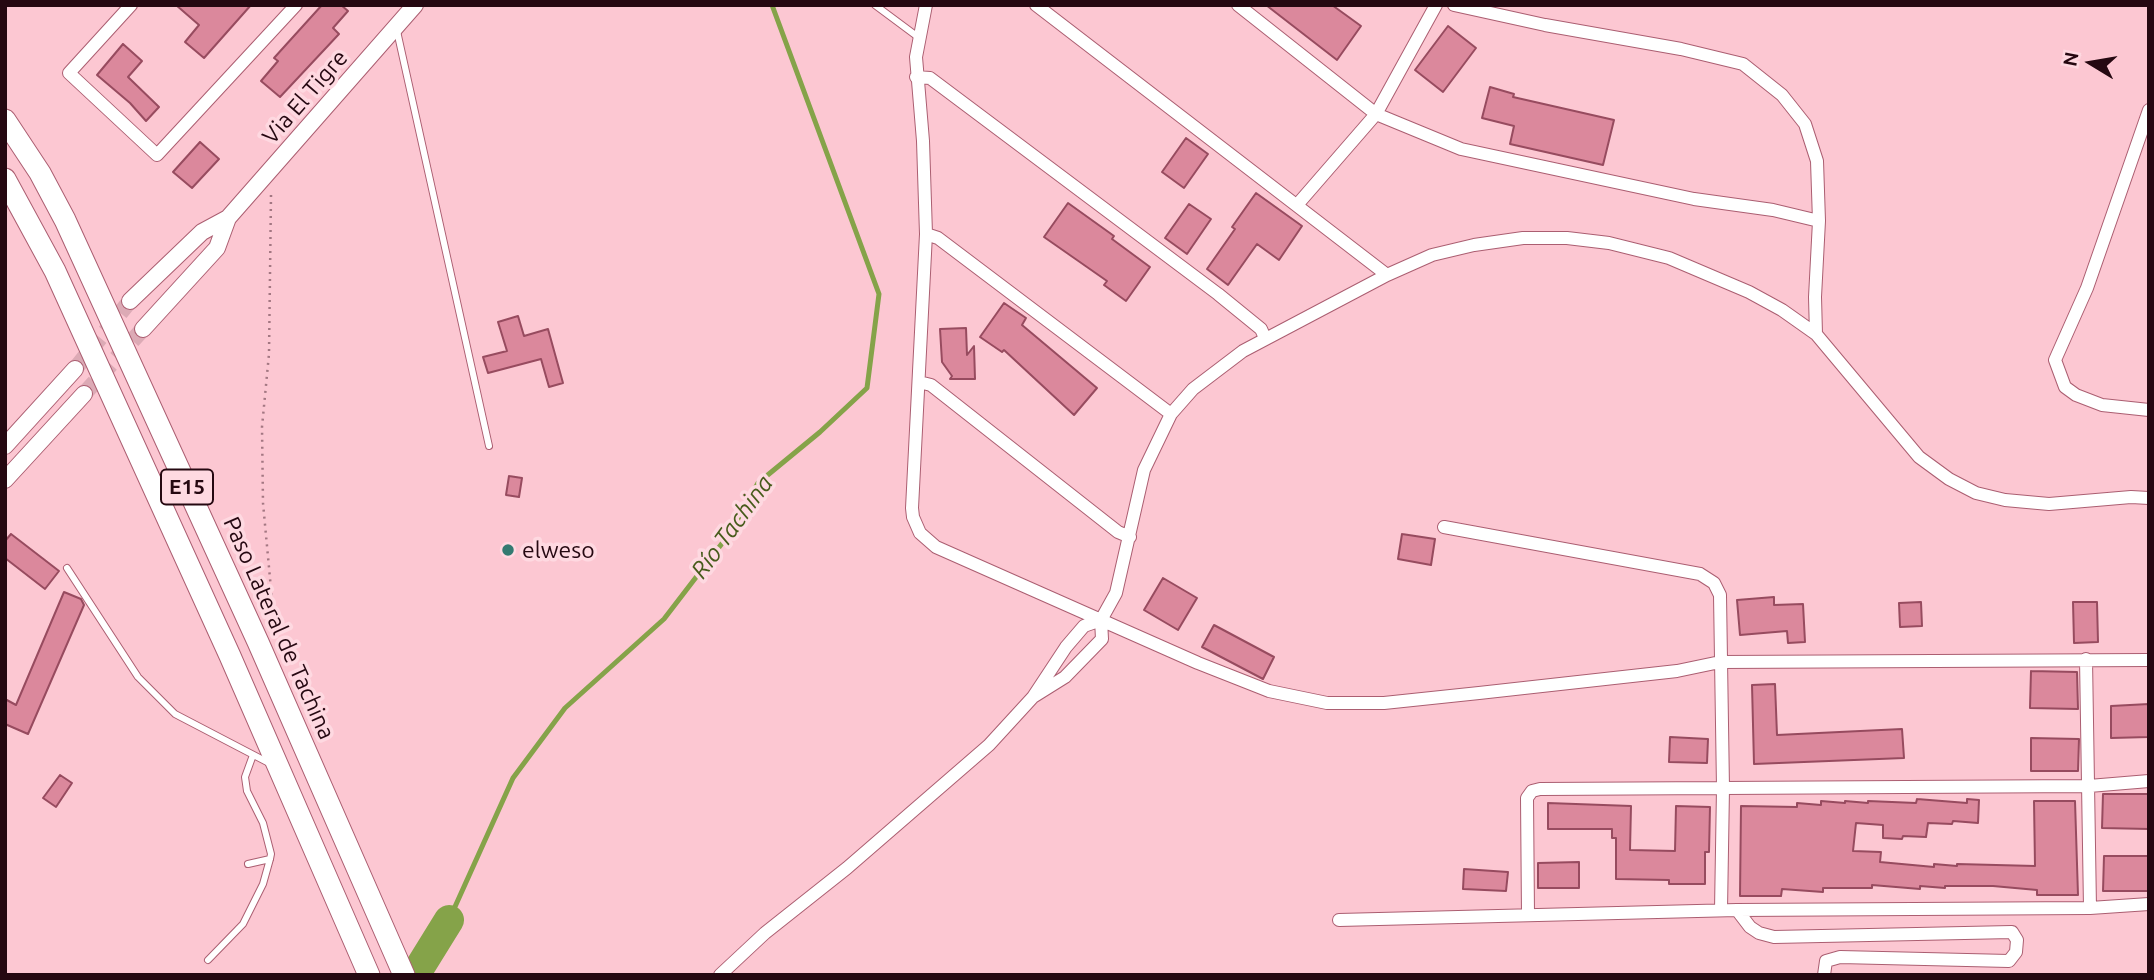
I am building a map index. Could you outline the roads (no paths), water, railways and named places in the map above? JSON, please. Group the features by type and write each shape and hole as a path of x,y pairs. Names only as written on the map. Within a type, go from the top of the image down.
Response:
{"highway":[{"name":"Paso Lateral de Tachina","path":"5,120 40,173 65,220 258,642 404,975"},
{"name":"E15","path":"5,179 55,271 297,806 369,975"},
{"path":"297,806 323,794"}],"street":[{"path":"131,5 69,73 157,155 296,5"},
{"name":"Via El Tigre","path":"143,329 216,248 229,218 415,5"},
{"path":"926,5 918,37 916,77 923,141 926,234 912,508 920,533 936,547 1198,663 1269,691 1327,703 1384,703 1677,671 1720,662 2149,660"},
{"path":"1037,5 1387,275"},
{"path":"1238,5 1376,114 1461,149 1695,199 1773,210 1819,221"},
{"path":"1297,205 1376,114 1436,5"},
{"path":"1454,5 1545,25 1681,49 1743,64 1782,95 1805,124 1817,161 1819,221 1816,334"},
{"path":"916,77 930,78 1218,295 1261,329 1265,338"},
{"path":"2149,110 2087,288 2055,360 2065,387 2076,395 2102,405 2149,410"},
{"name":"Via El Tigre","path":"130,301 202,233 229,218"},
{"path":"926,234 939,238 1171,414"},
{"path":"1033,697 1065,677 1102,639 1101,620 1116,593 1144,470 1171,414 1193,389 1217,369 1265,338 1387,275 1432,255 1474,245 1522,238 1567,238 1609,243 1669,258 1782,310 1816,334 1919,457 1949,479 1976,493 2005,500 2049,504 2149,498"},
{"path":"5,446 75,369"},
{"path":"919,382 931,385 1118,532 1130,537"},
{"path":"5,480 84,394"},
{"path":"1444,527 1700,574 1714,583 1720,595 1723,788 1721,910"},
{"path":"720,975 765,933 857,860 989,745 1033,697 1066,646 1084,626 1101,620"},
{"path":"2086,659 2090,908"},
{"path":"1528,914 1527,798 1532,791 1540,789 2089,786 2149,780"},
{"path":"1339,920 1721,910 2090,908 2149,904"},
{"path":"1737,910 1750,927 1774,937 2012,932 2017,940 2016,952 2009,961 1840,957 1826,961 1824,975"}],"lane":[{"path":"875,5 918,37"},
{"path":"396,27 489,446"},
{"path":"67,568 138,677 175,714 280,769"},
{"path":"208,960 243,924 263,884 270,859 263,823 247,792 245,777 253,755"},
{"path":"248,864 270,859"}],"waterway":[{"name":"Río Tachina","path":"449,920 513,778 565,708 664,619 730,533 758,483 820,432 867,388 879,294 772,5"},
{"name":"Río Tachina","path":"415,975 449,920"}],"tunnel":[{"path":"75,369 130,301"},
{"path":"84,394 143,329"}],"place":[{"name":"elweso","path":"508,550"}]}
